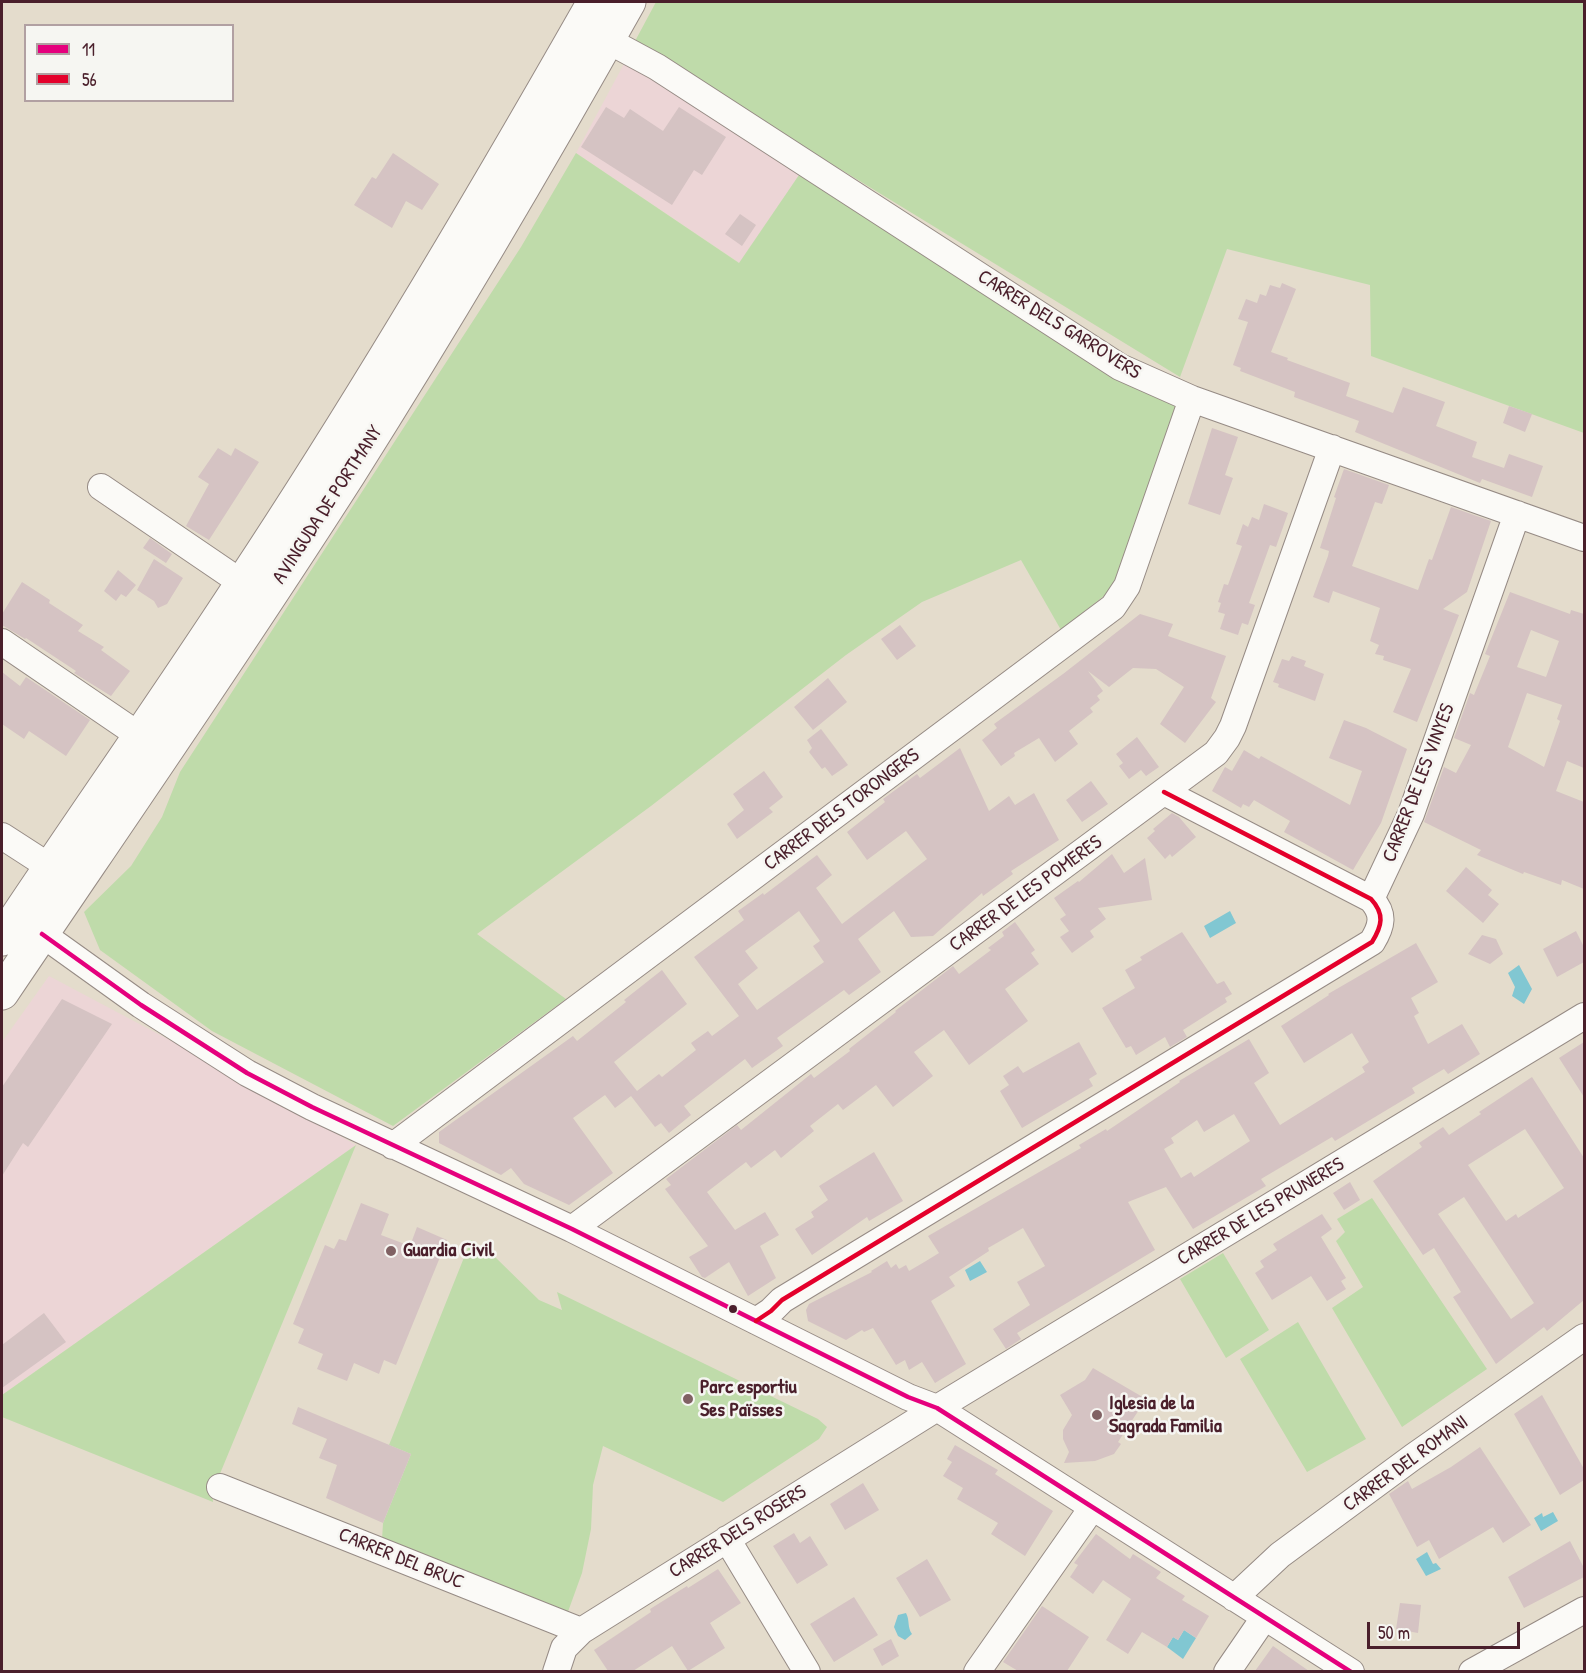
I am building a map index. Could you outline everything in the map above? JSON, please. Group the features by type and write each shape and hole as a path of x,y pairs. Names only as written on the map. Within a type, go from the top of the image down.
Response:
{"main road":[{"name":"AVINGUDA DE PORTMANY","path":"2,939 242,583 417,306 513,145 594,2"},
{"name":"AVINGUDA DE PORTMANY","path":"2,993 223,667 349,474 441,326 629,2"}],"street":[{"name":"CARRER DELS GARROVERS","path":"607,40 657,67 1120,367 1192,399 1584,538"},
{"name":"CARRER DELS TORONGERS","path":"393,1146 1113,607 1127,586 1192,399"},
{"name":"CARRER DE LES POMERES","path":"572,1229 1216,753 1227,738 1332,448"},
{"path":"101,487 242,583"},
{"name":"CARRER DE LES VINYES","path":"1371,899 1411,814 1516,514"},
{"path":"2,642 140,736"},
{"path":"756,1321 782,1300 1360,951 1379,931 1381,915 1378,906 1371,899 1164,792"},
{"path":"2,836 50,867"},
{"path":"42,934 141,1005 247,1073 393,1146 572,1229 908,1397 937,1408 1264,1618 1351,1671"},
{"name":"CARRER DE LES PRUNERES","path":"937,1408 1584,1016"},
{"name":"CARRER DEL ROMANI","path":"1234,1598 1280,1555 1413,1457 1584,1337"},
{"name":"CARRER DELS ROSERS","path":"556,1671 564,1648 581,1631 937,1408"},
{"name":"CARRER DEL BRUC","path":"220,1487 581,1631"},
{"path":"977,1671 1092,1508"},
{"path":"727,1539 807,1671"},
{"path":"1472,1671 1584,1610"},
{"path":"1227,1671 1264,1618"}],"shaded area":[{"path":"625,62 799,175 740,263 576,153"},
{"path":"49,976 196,1054 356,1145 2,1395 2,1042"}],"green space":[{"path":"656,2 1584,2 1584,433 1371,356 1370,285 1227,249 1180,377 634,43"},
{"path":"576,153 739,263 799,175 1110,375 1176,405 1114,588 1061,630 1021,560 922,602 846,655 651,806 477,934 566,999 393,1126 212,1031 100,950 84,912 131,866 162,817 180,772 521,247"},
{"path":"356,1145 212,1493 213,1502 2,1417 2,1395"},
{"path":"1372,1198 1487,1369 1402,1427 1332,1308 1363,1287 1336,1241 1345,1232 1337,1219"},
{"path":"471,1240 494,1256 539,1300 562,1310 557,1292 818,1419 827,1427 819,1439 723,1502 603,1446 593,1485 591,1529 582,1573 561,1631 381,1557 383,1523 411,1454 389,1445"},
{"path":"1223,1253 1269,1330 1226,1358 1180,1279"},
{"path":"1298,1322 1366,1439 1307,1472 1240,1359"}],"water":[{"path":"1230,911 1236,923 1210,938 1204,926"},
{"path":"1519,965 1532,989 1524,1004 1512,996 1515,987 1508,973"},
{"path":"980,1261 987,1272 970,1281 965,1270"},
{"path":"1553,1512 1558,1521 1541,1531 1534,1518 1542,1513 1543,1517"},
{"path":"1427,1552 1433,1564 1436,1563 1441,1569 1426,1576 1416,1559"},
{"path":"906,1613 912,1634 905,1640 898,1636 894,1627 898,1615"},
{"path":"1184,1630 1196,1638 1183,1659 1167,1647 1173,1637 1178,1640"}],"building":[{"path":"606,107 624,118 630,109 663,131 679,107 726,137 702,175 694,170 672,205 581,147"},
{"path":"393,153 439,184 422,210 406,201 392,228 354,205 372,177 376,179"},
{"path":"740,214 756,225 742,246 725,234"},
{"path":"1282,283 1296,289 1271,352 1350,383 1346,396 1393,413 1403,387 1445,402 1436,426 1477,442 1472,457 1504,468 1509,454 1543,466 1532,497 1482,479 1480,483 1355,432 1359,421 1294,397 1295,392 1240,371 1241,368 1233,365 1248,322 1238,319 1246,299 1257,303 1260,294 1266,296 1270,285 1280,288"},
{"path":"1509,406 1532,414 1525,432 1503,423"},
{"path":"1212,428 1238,437 1225,475 1233,478 1220,515 1188,504"},
{"path":"218,448 231,456 235,448 259,462 209,540 186,526 209,484 198,477"},
{"path":"1344,469 1389,485 1382,504 1375,502 1352,566 1418,590 1429,559 1432,560 1451,507 1491,521 1467,592 1443,609 1459,615 1417,722 1393,712 1411,669 1383,660 1384,656 1375,654 1379,645 1370,641 1380,608 1333,591 1329,603 1313,597 1328,556 1329,551 1320,548"},
{"path":"1264,504 1288,513 1276,547 1270,545 1249,603 1255,605 1248,625 1242,623 1238,635 1220,629 1225,614 1218,612 1221,603 1218,602 1224,584 1228,585 1242,546 1236,544 1243,524 1248,527 1252,517 1259,520"},
{"path":"150,538 172,554 166,563 143,548"},
{"path":"154,559 183,578 167,604 158,608 154,601 137,590"},
{"path":"118,570 136,585 126,597 121,594 116,601 104,591"},
{"path":"22,582 83,625 78,631 104,647 101,650 130,671 111,696 74,673 76,671 26,638 2,625 2,614"},
{"path":"1510,592 1570,614 1571,610 1584,614 1584,768 1567,761 1556,791 1584,802 1584,889 1562,880 1561,885 1524,872 1523,874 1477,855 1481,850 1424,822 1444,767 1456,773 1471,745 1454,738 1470,693 1474,695 1490,656 1485,654","holes":["1531,630 1559,641 1546,677 1517,667","1527,693 1562,705 1557,719 1560,721 1544,767 1508,747"]},
{"path":"1140,614 1173,624 1168,636 1226,656 1211,698 1216,702 1185,743 1160,724 1184,687 1156,669 1133,668 1109,687 1088,671 1103,691 1097,696 1100,700 1090,708 1093,712 1069,731 1078,744 1055,762 1039,738 1014,753 1015,756 1001,766 982,740 997,728 994,724"},
{"path":"900,625 916,646 897,660 881,639"},
{"path":"1292,656 1306,661 1304,666 1324,674 1315,701 1278,687 1279,684 1273,682 1282,659 1289,661"},
{"path":"2,672 20,686 26,677 90,720 66,756 29,731 24,739 2,724"},
{"path":"828,678 847,702 813,730 794,707"},
{"path":"1344,720 1366,728 1407,749 1381,823 1353,870 1284,832 1290,821 1254,800 1249,807 1243,804 1241,808 1212,791 1225,767 1232,771 1244,750 1259,759 1261,756 1350,805 1362,771 1329,758"},
{"path":"821,729 848,765 832,776 825,767 822,769 809,752 812,748 807,740"},
{"path":"1137,737 1159,767 1146,776 1141,770 1129,779 1119,766 1123,763 1116,754"},
{"path":"960,748 989,811 1009,796 1015,805 1034,793 1059,840 1011,871 1013,874 983,896 982,893 933,936 911,937 894,911 858,939 881,972 849,995 844,990 777,1038 783,1046 752,1068 745,1059 684,1106 691,1115 669,1133 661,1123 655,1127 631,1096 615,1108 605,1095 573,1118 613,1173 569,1205 524,1184 511,1168 501,1175 439,1143 439,1132 573,1036 577,1041 662,970 687,1004 614,1062 637,1091 659,1074 662,1077 696,1050 691,1043 708,1031 712,1036 739,1016 694,957 744,920 738,911 763,893 764,895 817,855 832,875 816,888 842,924 927,859 906,831 867,860 847,832 885,802 883,799 917,774 920,778","holes":["799,911 820,941 813,946 824,962 757,1010 738,984 758,968 745,951"]},
{"path":"764,771 783,797 769,808 773,812 737,839 727,824 744,810 733,794"},
{"path":"1091,781 1108,804 1082,822 1066,800"},
{"path":"1172,813 1179,817 1196,837 1172,857 1170,854 1165,859 1147,838 1155,831 1153,829"},
{"path":"1112,854 1124,873 1145,858 1152,900 1098,908 1106,919 1090,931 1094,937 1072,953 1060,937 1069,931 1060,919 1066,915 1054,898 1079,882"},
{"path":"1466,867 1492,890 1488,895 1499,904 1483,923 1446,891"},
{"path":"1015,922 1035,950 1031,953 1039,964 1005,989 1028,1021 969,1065 944,1030 914,1052 933,1076 893,1107 876,1085 843,1110 838,1104 810,1126 814,1131 781,1158 775,1150 751,1168 746,1162 707,1192 735,1230 765,1212 779,1235 760,1246 776,1278 748,1296 729,1262 705,1278 702,1277 689,1257 708,1246 665,1189 671,1185 666,1179 737,1125 741,1130 811,1074 814,1078 953,966 959,974 991,950 988,948 1004,936 1002,932"},
{"path":"1576,931 1584,947 1584,962 1557,977 1543,949"},
{"path":"1182,932 1217,984 1224,981 1232,994 1225,998 1227,1002 1183,1030 1187,1037 1170,1047 1165,1037 1136,1055 1131,1046 1126,1048 1102,1008 1135,988 1125,970 1142,960 1140,957"},
{"path":"1482,935 1496,939 1503,954 1490,964 1468,954"},
{"path":"1416,943 1438,982 1411,998 1419,1013 1414,1016 1428,1044 1462,1024 1480,1054 1448,1074 1444,1069 1412,1088 1415,1093 1335,1141 1332,1137 1261,1179 1266,1186 1193,1229 1166,1187 1128,1202 1155,1250 1017,1333 1021,1339 1006,1349 993,1329 1030,1305 1017,1282 1045,1266 1023,1228 988,1248 989,1251 949,1277 955,1286 931,1301 966,1364 935,1383 922,1362 909,1370 905,1360 896,1365 873,1328 864,1332 862,1330 846,1340 808,1321 806,1310 809,1304 872,1272 887,1261 891,1268 896,1264 899,1269 906,1265 909,1271 926,1261 939,1253 928,1236 1081,1148 1079,1145 1106,1129 1107,1131 1179,1081 1249,1039 1269,1073 1254,1083 1280,1125 1365,1072 1362,1067 1369,1062 1352,1033 1304,1063 1281,1026 1328,994","holes":["1234,1114 1250,1141 1194,1177 1191,1172 1181,1178 1164,1149 1174,1143 1171,1138 1197,1120 1204,1132"]},
{"path":"62,999 112,1024 28,1147 23,1143 2,1176 2,1087"},
{"path":"1079,1042 1097,1074 1089,1079 1093,1086 1022,1128 1000,1091 1009,1085 1003,1076 1018,1066 1023,1073"},
{"path":"1584,1042 1584,1097 1559,1058"},
{"path":"1532,1077 1584,1158 1584,1300 1547,1331 1544,1327 1496,1364 1453,1297 1461,1292 1434,1248 1423,1255 1373,1181 1422,1147 1419,1143 1443,1127 1449,1135 1481,1114 1479,1112","holes":["1525,1129 1564,1188 1518,1218 1516,1214 1506,1221 1468,1165","1464,1197 1534,1303 1511,1319 1438,1214"]},
{"path":"874,1152 903,1201 869,1221 867,1217 812,1255 795,1229 814,1217 811,1212 828,1200 819,1186"},
{"path":"1350,1182 1360,1200 1344,1210 1333,1193"},
{"path":"361,1203 389,1214 381,1235 410,1246 417,1227 447,1240 396,1365 384,1360 379,1374 354,1363 347,1381 317,1369 323,1354 298,1343 304,1329 293,1324 325,1245 334,1249 339,1239 346,1241"},
{"path":"1322,1214 1332,1229 1321,1237 1346,1278 1341,1281 1346,1289 1327,1301 1311,1276 1272,1300 1255,1273 1264,1267 1260,1261 1277,1250 1273,1244"},
{"path":"44,1313 66,1342 2,1388 2,1345"},
{"name":"Iglesia de la Sagrada Familia","path":"1093,1368 1146,1399 1118,1442 1121,1444 1114,1454 1095,1461 1064,1463 1069,1452 1063,1439 1063,1430 1072,1415 1060,1395 1085,1380"},
{"path":"1542,1395 1584,1469 1584,1480 1560,1495 1514,1414"},
{"path":"298,1407 411,1454 383,1523 326,1498 337,1465 319,1458 327,1439 292,1424"},
{"path":"955,1445 998,1470 995,1474 1053,1511 1025,1556 991,1534 998,1523 957,1499 963,1488 943,1476 952,1462 947,1459"},
{"path":"1480,1447 1531,1525 1503,1543 1493,1527 1439,1559 1429,1540 1417,1547 1389,1494 1408,1481 1412,1489"},
{"path":"863,1483 879,1510 845,1530 830,1504"},
{"path":"794,1533 800,1543 810,1536 828,1565 797,1584 773,1546"},
{"path":"1096,1534 1130,1559 1133,1554 1161,1572 1156,1578 1185,1596 1182,1600 1209,1616 1196,1638 1184,1630 1178,1640 1173,1637 1167,1647 1142,1632 1128,1654 1106,1640 1131,1599 1103,1580 1093,1594 1070,1577 1078,1565 1074,1563"},
{"path":"1570,1541 1584,1568 1584,1577 1524,1608 1508,1577"},
{"path":"927,1559 951,1600 920,1617 896,1578"},
{"path":"718,1569 741,1603 710,1623 725,1648 688,1671 672,1646 633,1671 608,1671 594,1650 651,1612 650,1609"},
{"path":"854,1597 878,1635 834,1662 810,1624"},
{"path":"1400,1603 1421,1605 1418,1633 1396,1629"},
{"path":"1042,1606 1089,1637 1067,1671 1018,1671 1003,1662"},
{"path":"891,1639 899,1656 882,1666 873,1649"},
{"path":"1273,1646 1309,1671 1255,1671"}],"transit line":[{"name":"56","path":"756,1321 782,1300 1372,942 1380,925 1380,915 1371,899 1164,792"},
{"name":"11","path":"42,934 141,1005 247,1073 312,1107 572,1229 908,1397 937,1408 1351,1672"}],"place":[{"name":"Guardia Civil","path":"391,1251"},
{"name":"Parc esportiu Ses Païsses","path":"688,1399"},
{"name":"Iglesia de la Sagrada Familia","path":"1097,1415"}]}
